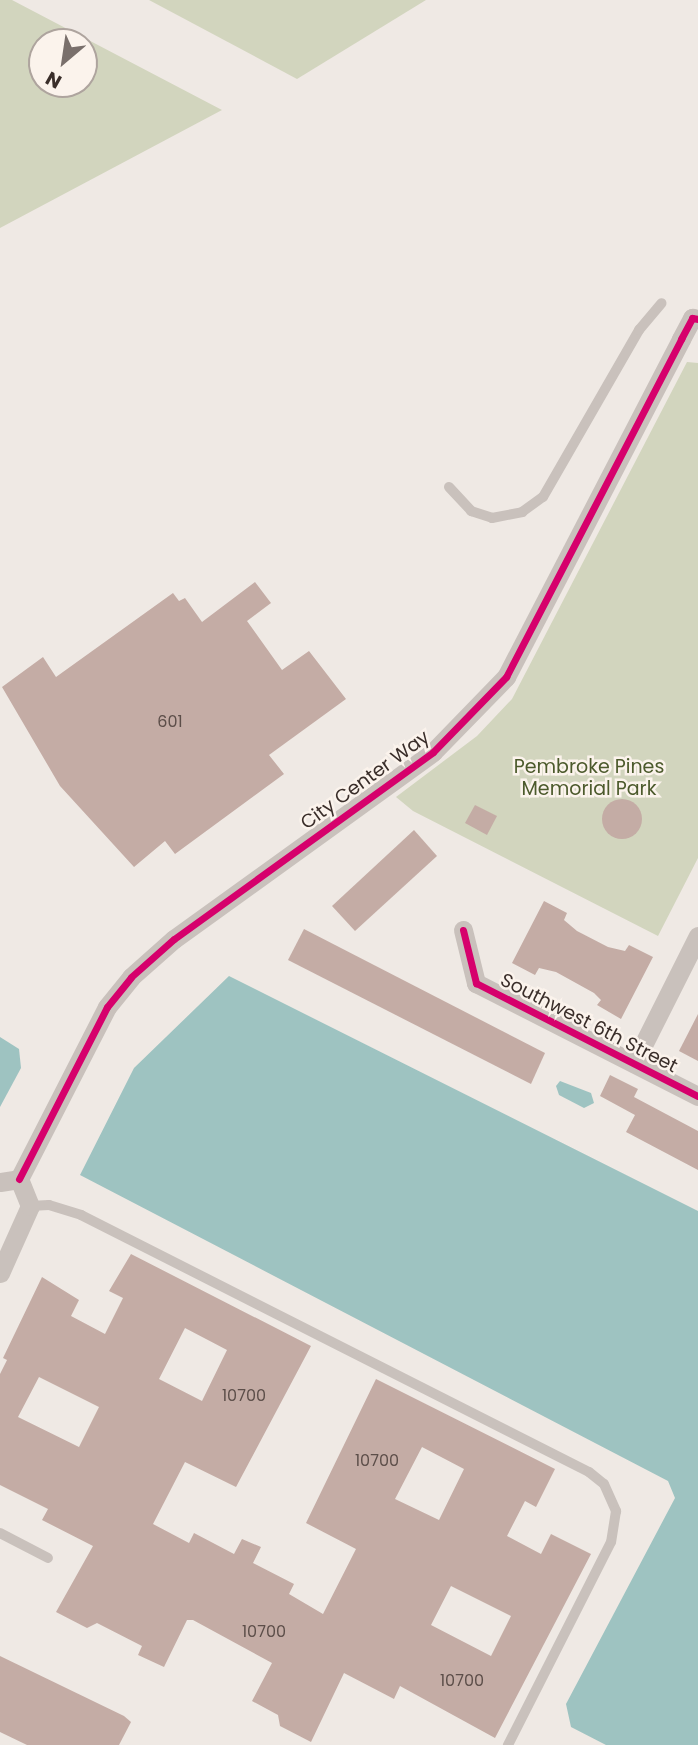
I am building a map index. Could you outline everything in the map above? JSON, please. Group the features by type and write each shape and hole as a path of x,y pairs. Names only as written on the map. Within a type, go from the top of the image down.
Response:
{"street":[{"name":"City Center Way","path":"9,1180 103,1014 131,977 174,939 433,752 506,677 695,318"},
{"name":"Southwest 6th Street","path":"463,930 476,983 698,1096"},
{"path":"634,1063 698,936"},
{"path":"0,1273 30,1206 9,1180"}],"lane":[{"path":"449,487 471,511 492,518 522,512 543,497 639,330 662,303"},
{"path":"30,1206 49,1205 81,1215 589,1472 604,1484 617,1511 611,1542 508,1745"},
{"path":"0,1533 48,1558"}],"green space":[{"path":"0,0 12,0 65,28 28,28 28,98 98,98 98,45 222,110 0,228"},
{"path":"149,0 426,0 297,79"},
{"name":"Pembroke Pines Memorial Park","path":"687,362 698,363 698,858 658,936 413,811 396,797 477,736 512,699"}],"water":[{"path":"229,976 698,1211 698,1745 606,1745 571,1727 566,1704 675,1498 668,1481 80,1175 134,1068"},
{"path":"0,1037 19,1049 21,1068 0,1107"},
{"path":"560,1081 591,1093 594,1103 584,1108 559,1095 556,1086"}],"building":[{"path":"255,582 271,603 247,621 282,670 309,651 346,699 269,755 284,774 175,854 165,841 134,867 60,786 2,687 43,657 56,677 173,593 179,601 185,598 202,622"},
{"path":"622,799 636,805 642,819 636,833 622,839 608,833 602,819 608,805"},
{"path":"475,805 497,816 487,835 465,823"},
{"path":"414,830 437,856 355,931 332,906"},
{"path":"544,901 567,913 564,920 577,931 608,947 625,951 629,945 653,957 621,1019 597,1005 601,1000 594,993 556,972 539,968 535,975 512,963"},
{"path":"304,929 545,1053 531,1084 288,960"},
{"path":"698,1014 698,1061 679,1051"},
{"path":"610,1075 638,1089 634,1097 698,1131 698,1170 626,1132 635,1115 600,1096"},
{"path":"131,1254 311,1346 236,1487 185,1462 153,1524 189,1543 194,1533 234,1554 242,1539 261,1547 253,1563 294,1584 289,1594 323,1614 356,1549 306,1523 376,1379 555,1469 536,1507 525,1501 507,1536 541,1554 551,1534 591,1554 495,1738 400,1686 394,1699 344,1673 311,1742 280,1726 278,1715 252,1701 272,1663 193,1620 187,1620 164,1667 138,1655 142,1646 97,1623 87,1628 56,1612 93,1546 42,1520 48,1509 0,1485 0,1374 7,1360 3,1358 42,1277 79,1300 71,1316 105,1334 123,1298 109,1291","holes":["185,1328 227,1350 202,1401 159,1379","39,1377 99,1407 79,1447 18,1417","422,1447 464,1469 439,1520 395,1499","451,1586 511,1616 491,1656 431,1625"]},
{"path":"0,1656 124,1716 131,1722 119,1745 27,1745 0,1732"}],"cycle path":[{"path":"19,1179 107,1007 131,977 174,939 433,752 506,677 692,318 698,319"},
{"path":"463,930 476,983 698,1096"}]}
